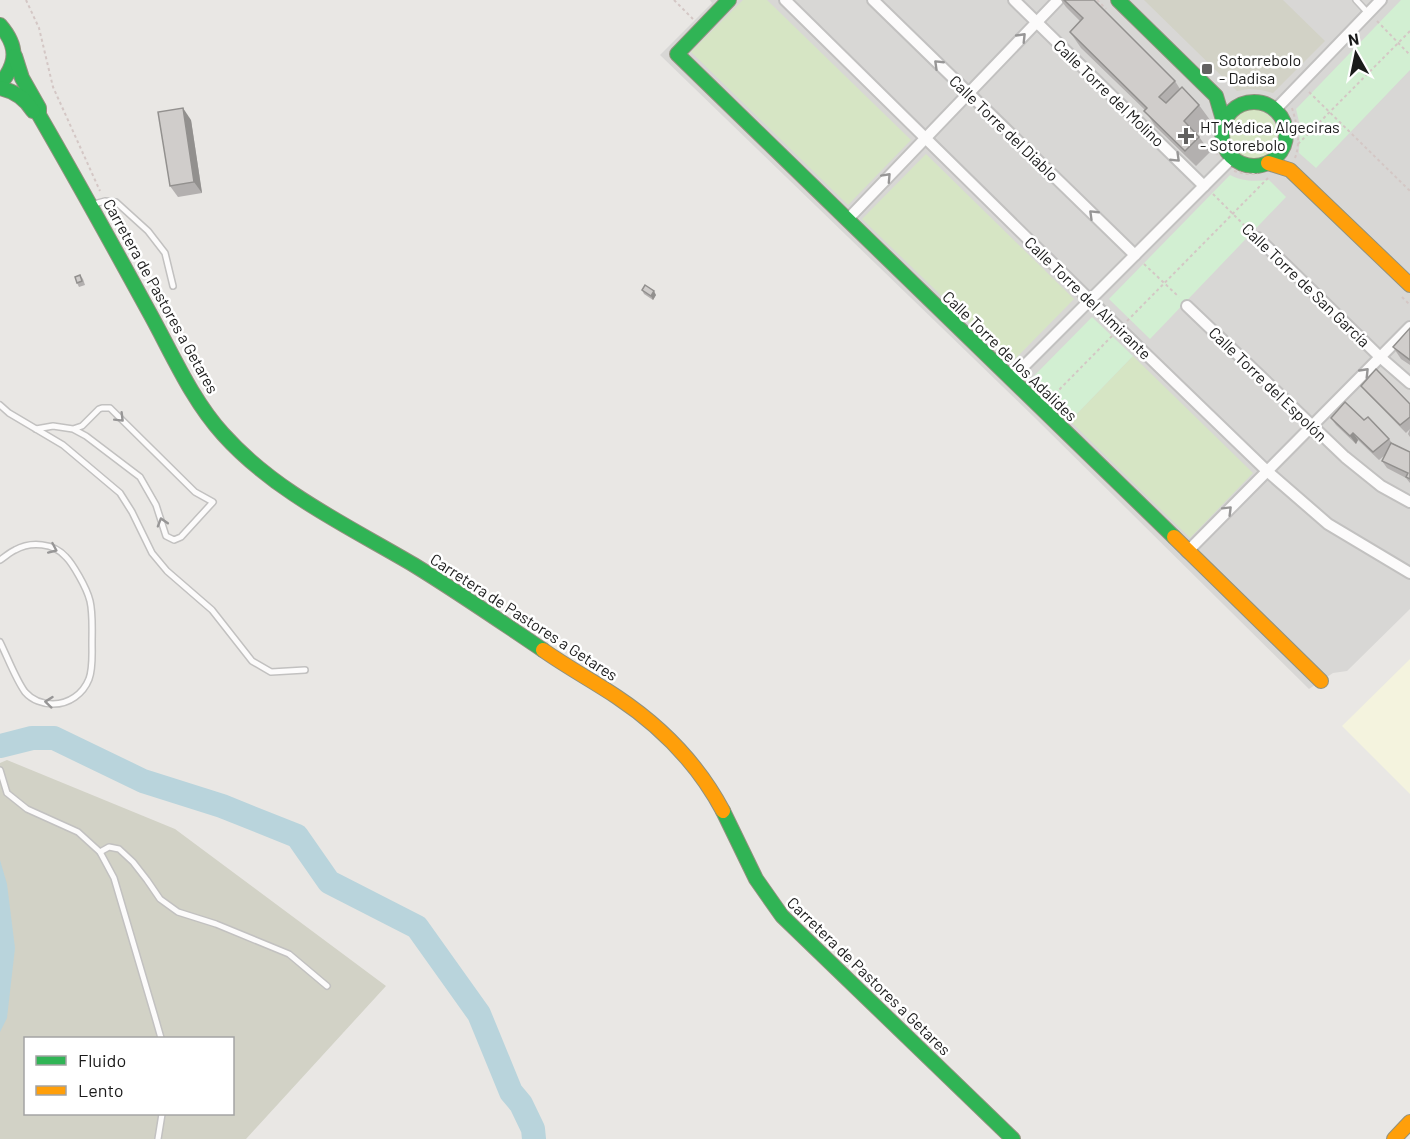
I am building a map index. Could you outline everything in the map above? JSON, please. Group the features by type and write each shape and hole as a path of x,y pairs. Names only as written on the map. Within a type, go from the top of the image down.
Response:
{"main road":[{"path":"702,28 729,0"},
{"path":"1118,0 1216,96 1220,106 1218,126 1229,161 1253,167 1277,168 1405,290"},
{"name":"Carretera de Pastores a Getares","path":"0,17 14,48 22,78 39,108 39,115"},
{"name":"Calle Torre de los Adalides","path":"702,28 677,54 1321,681"},
{"path":"0,86 10,72 15,56"},
{"name":"Carretera de Pastores a Getares","path":"0,86 12,90 27,100 33,111 39,115 186,379 223,434 276,482 306,503 485,609 554,658 628,705 662,732 710,787 756,879 782,916 1013,1139"},
{"path":"1216,96 1231,102 1279,105 1286,140 1291,145 1277,168"},
{"path":"1218,126 1232,110 1246,103"}],"street":[{"name":"Calle Torre del Almirante","path":"784,0 1267,471 1328,524 1410,573"},
{"name":"Calle Torre del Diablo","path":"873,0 1135,255"},
{"name":"Calle Torre del Molino","path":"1014,0 1204,186"},
{"path":"846,220 1058,0"},
{"path":"1279,105 1381,0"},
{"path":"1011,379 1229,161"},
{"name":"Calle Torre de San García","path":"1258,238 1380,357 1410,383"},
{"name":"Calle Torre del Espolón","path":"1187,306 1345,457 1381,486 1410,502"},
{"path":"1187,552 1410,327"}],"lane":[{"path":"1356,0 1368,13"},
{"path":"91,205 105,201 116,202 148,231 165,253 173,286"},
{"path":"0,405 9,413 63,445 120,493 152,553 167,571 212,610 252,661 272,672 305,670"},
{"path":"36,429 53,426 73,429 86,436 140,477 156,505 166,536 171,540 179,539 213,501 195,492 110,408 99,409 82,426 73,429"},
{"path":"0,560 16,549 28,545 41,545 54,548 65,555 73,565 90,601 92,667 88,680 81,692 64,703 43,703 33,699 25,692 0,642"},
{"path":"0,770 7,793 27,809 78,832 100,852 114,878 160,1037"},
{"path":"100,852 109,847 119,849 133,862 159,899 178,912 216,924 289,954 327,986"},
{"path":"158,1139 162,1115"}],"path":[{"path":"674,0 702,28"},
{"path":"1097,0 1105,8"},
{"path":"1368,13 1410,55"},
{"path":"1291,145 1329,112 1410,31"},
{"path":"1300,83 1410,192"},
{"path":"1041,409 1277,168 1296,156 1291,145 1297,128 1293,109 1279,105"},
{"path":"1218,126 1214,147 1218,158 1229,161 1231,170 1245,174 1277,168"},
{"name":"Calle Torre de San García","path":"1204,186 1258,238"},
{"path":"1135,255 1187,306"},
{"path":"1405,290 1410,305"}],"shaded area":[{"path":"710,0 1410,0 1410,609 1347,671 1333,673 1309,689 1035,418 660,55 712,3"},
{"path":"1144,0 1283,0 1325,41 1273,93 1249,89 1237,91"},
{"path":"1410,659 1410,794 1342,726"},
{"path":"7,760 175,829 386,986 246,1139 0,1139 0,763"}],"green space":[{"path":"743,0 767,0 911,140 848,205 691,52"},
{"path":"1401,0 1410,0 1410,70 1316,168 1299,153 1300,126 1296,109"},
{"path":"1252,109 1261,111 1272,120 1277,134 1275,143 1266,154 1252,159 1243,157 1232,148 1227,134 1229,125 1238,114"},
{"path":"926,154 1074,299 1011,363 862,219"},
{"path":"1230,175 1244,180 1269,180 1286,197 1150,339 1109,299"},
{"path":"1092,317 1133,356 1070,421 1029,381"},
{"path":"1133,356 1253,473 1190,538 1070,421"}],"water":[{"path":"0,860 7,884 15,948 7,1018 0,1032"}],"building":[{"path":"1064,0 1094,0 1175,81 1159,97 1166,103 1182,87 1199,105 1184,121 1199,137 1185,151 1144,111 1147,108 1070,32 1083,18"},
{"path":"183,108 194,182 170,186 158,112"},
{"path":"80,275 82,281 77,283 75,277"},
{"path":"645,285 654,291 651,296 642,290"},
{"path":"1410,328 1410,360 1393,347"},
{"path":"1376,369 1410,404 1410,417 1400,425 1361,386"},
{"path":"1345,402 1364,420 1368,417 1389,439 1373,452 1353,433 1350,436 1331,418"},
{"path":"1391,443 1410,452 1410,479 1406,477 1408,473 1382,461"}],"waterway":[{"path":"0,746 32,738 54,738 143,781 222,806 297,836 329,882 417,927 479,1014 511,1092 521,1104 533,1129 534,1139"}],"traffic: fast":[{"path":"729,0 677,54 1174,537"},
{"path":"1118,0 1216,96 1224,123"},
{"path":"0,25 10,40 14,54 10,69 0,84"},
{"path":"15,56 22,78 39,108 39,115 191,390 223,434 243,455 289,491 430,575 543,650"},
{"path":"0,88 19,96 33,111"},
{"path":"1248,102 1260,102 1277,111 1284,122 1286,134 1284,146 1277,157 1260,166 1248,166 1236,161 1227,152 1222,140 1222,128 1227,116 1236,107 1248,102"},
{"path":"723,811 756,879 782,916 1013,1139"}],"traffic: slow":[{"path":"1268,163 1290,170 1410,285"},
{"path":"1174,537 1321,681"},
{"path":"543,650 617,697 664,734 690,762 723,811"},
{"path":"1394,1139 1410,1122"}],"place":[{"name":"Sotorrebolo - Dadisa","path":"1207,69"},
{"name":"HT Médica Algeciras - Sotorebolo","path":"1186,136"}]}
